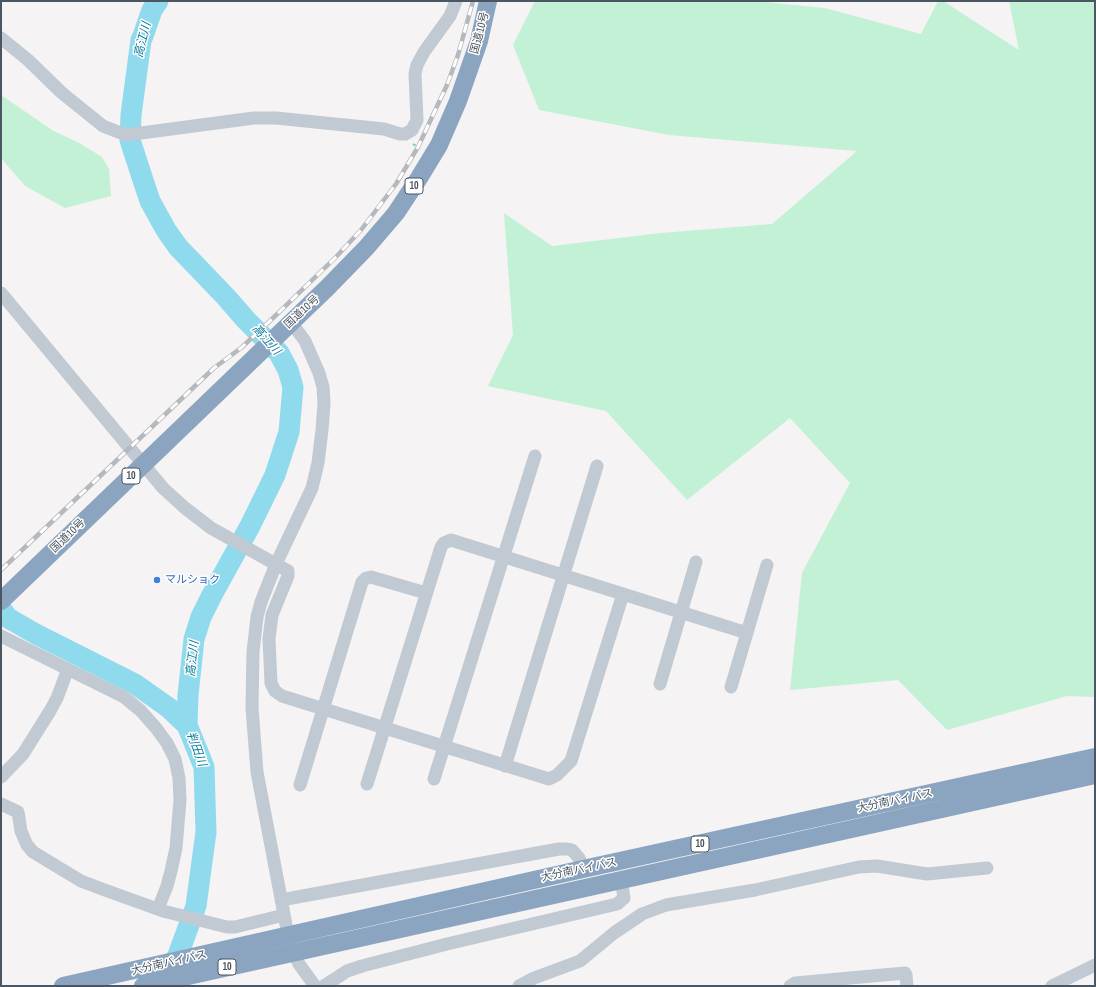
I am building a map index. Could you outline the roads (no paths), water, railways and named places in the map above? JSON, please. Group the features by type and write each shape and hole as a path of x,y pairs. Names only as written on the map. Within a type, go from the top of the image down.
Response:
{"highway":[{"name":"国道10号","path":"7,595 327,288 382,230 407,197 433,155 458,101 479,41 488,1"},
{"name":"大分南バイパス","path":"143,978 306,931 1095,757"},
{"name":"大分南バイパス","path":"63,986 143,978 310,948 1095,775"}],"street":[{"path":"1,38 28,60 62,93 103,126 126,135 247,119 270,118 384,129 405,134 412,130 417,120 415,74 417,65 424,52 450,16 456,1"},
{"path":"1,293 163,488 185,508 221,534 287,570 289,573 271,621 269,650 271,683 275,691 282,696 549,779 557,775 571,761 624,594"},
{"path":"285,328 305,341 320,373 323,394 323,419 318,463 312,488 271,561 257,617 253,652 253,727 257,772 289,939 295,957 306,976 315,986"},
{"path":"434,779 535,456"},
{"path":"505,766 597,466"},
{"path":"367,784 440,547 444,543 451,540 747,633"},
{"path":"660,684 696,562"},
{"path":"731,686 767,565"},
{"path":"300,785 362,582 366,578 371,577 426,593"},
{"path":"1,636 124,697 141,711 167,742 175,759 179,778 180,800 176,848 161,910"},
{"path":"1,777 23,754 50,711 57,698 68,669"},
{"path":"1,804 18,812 21,831 27,845 33,852 81,881 161,910 219,926 235,927 284,915"},
{"path":"281,900 559,849 572,850 579,858 583,869"},
{"path":"519,986 534,978 580,961 614,933 642,914 666,905 756,890 863,866 876,866 927,874 987,868"},
{"path":"324,986 347,971 362,966 447,944 616,904 624,898 622,879"},
{"path":"1052,986 1095,965"},
{"path":"790,986 795,983 837,983 905,973 907,986"}],"waterway":[{"name":"高江川","path":"158,1 152,10 141,40 131,115 130,140 150,201 166,230 178,247 279,353 288,370 293,387 289,432 275,475 250,526 201,617 194,639 188,695 187,725"},
{"name":"判田川","path":"1,609 8,618 36,634 135,684 169,708 187,725 204,767 206,832 196,906 178,955 167,975"}],"railway":[{"path":"1,570 214,368 241,348 272,319 336,257 361,230 396,184 418,147 447,85 458,55 473,1"}],"place":[{"name":"マルショク","path":"157,580"}]}
